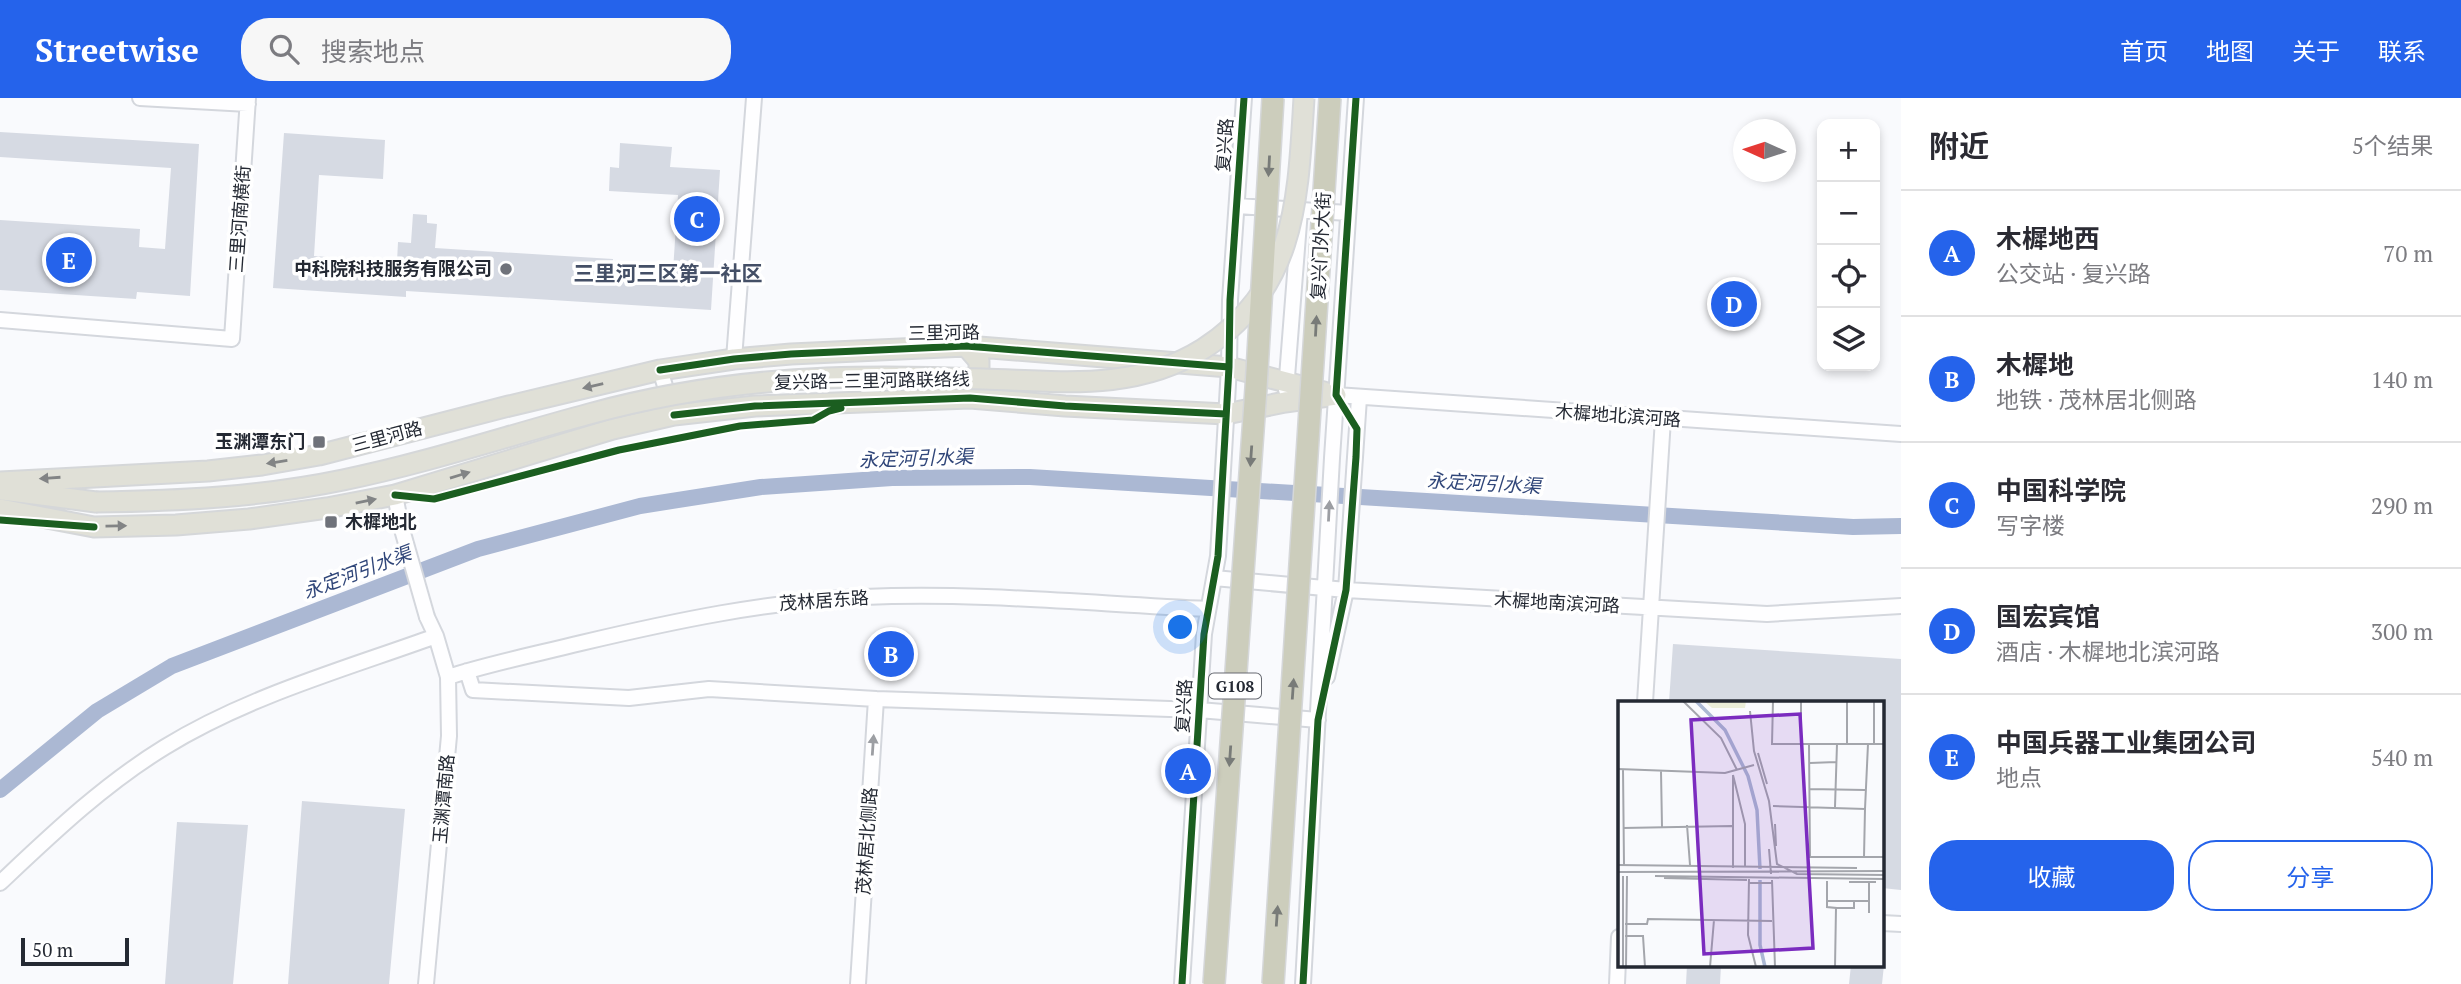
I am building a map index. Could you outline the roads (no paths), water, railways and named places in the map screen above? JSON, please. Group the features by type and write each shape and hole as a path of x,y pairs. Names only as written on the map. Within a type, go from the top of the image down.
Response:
{"highway":[{"name":"G108","path":"1214,984 1256,388 1273,98"},
{"name":"复兴门外大街","path":"1273,984 1330,98"}],"main road":[{"name":"复兴路—三里河路联络线","path":"96,502 186,501 277,491 341,480 401,467 592,413 657,398 736,387 825,378 1103,382 1142,376 1173,365 1205,347 1235,323 1265,288 1282,253 1293,221 1298,191 1304,98"},
{"name":"三里河路","path":"0,482 208,471 319,455 509,405 660,370 734,359 966,346 1229,367 1286,392 1336,395"},
{"path":"966,346 979,361 979,383 971,398"},
{"path":"0,509 94,527 176,525 249,519 395,495 613,429 674,415 768,406 971,398 1226,414 1286,392"},
{"path":"0,489 96,502"},
{"path":"0,502 96,502"}],"street":[{"path":"140,98 248,101"},
{"path":"734,359 754,98"},
{"name":"复兴路","path":"1182,984 1199,710 1208,609 1218,556 1229,367 1230,300 1244,98"},
{"path":"1303,984 1332,457 1356,98"},
{"name":"三里河南横街","path":"0,320 232,339 248,101"},
{"path":"1237,206 1348,213"},
{"path":"1286,392 1300,210"},
{"path":"660,370 674,415"},
{"path":"1336,395 1357,429"},
{"name":"木樨地北滨河路","path":"1336,395 1901,434"},
{"path":"1318,720 1346,590 1359,398"},
{"path":"1644,701 1663,419"},
{"name":"玉渊潭南路","path":"395,495 427,617 436,636 448,677 449,736 426,984"},
{"name":"木樨地南滨河路","path":"1214,578 1346,590 1767,614 1901,606"},
{"name":"茂林居东路","path":"448,677 671,621 765,606 864,597 964,597 1208,609"},
{"path":"0,883 85,804 165,747 247,704 436,636"},
{"path":"467,671 473,690 629,698 709,689 876,699 1199,710 1318,720"},
{"name":"茂林居北侧路","path":"858,984 876,699"},
{"path":"1617,984 1618,960"}],"waterway":[{"name":"永定河引水渠","path":"0,790 97,711 172,666 478,549 640,506 761,487 892,478 1030,477 1853,527 1901,526"}],"place":[{"name":"中国科学院","path":"697,219"},
{"name":"中国兵器工业集团公司","path":"69,260"},
{"name":"中科院科技服务有限公司","path":"506,269"},
{"name":"国宏宾馆","path":"1734,304"},
{"name":"玉渊潭东门","path":"319,442"},
{"name":"木樨地北","path":"331,522"},
{"name":"木樨地","path":"891,654"},
{"name":"木樨地西","path":"1188,771"}],"district":[{"name":"三里河三区第一社区","path":"668,274"}]}
